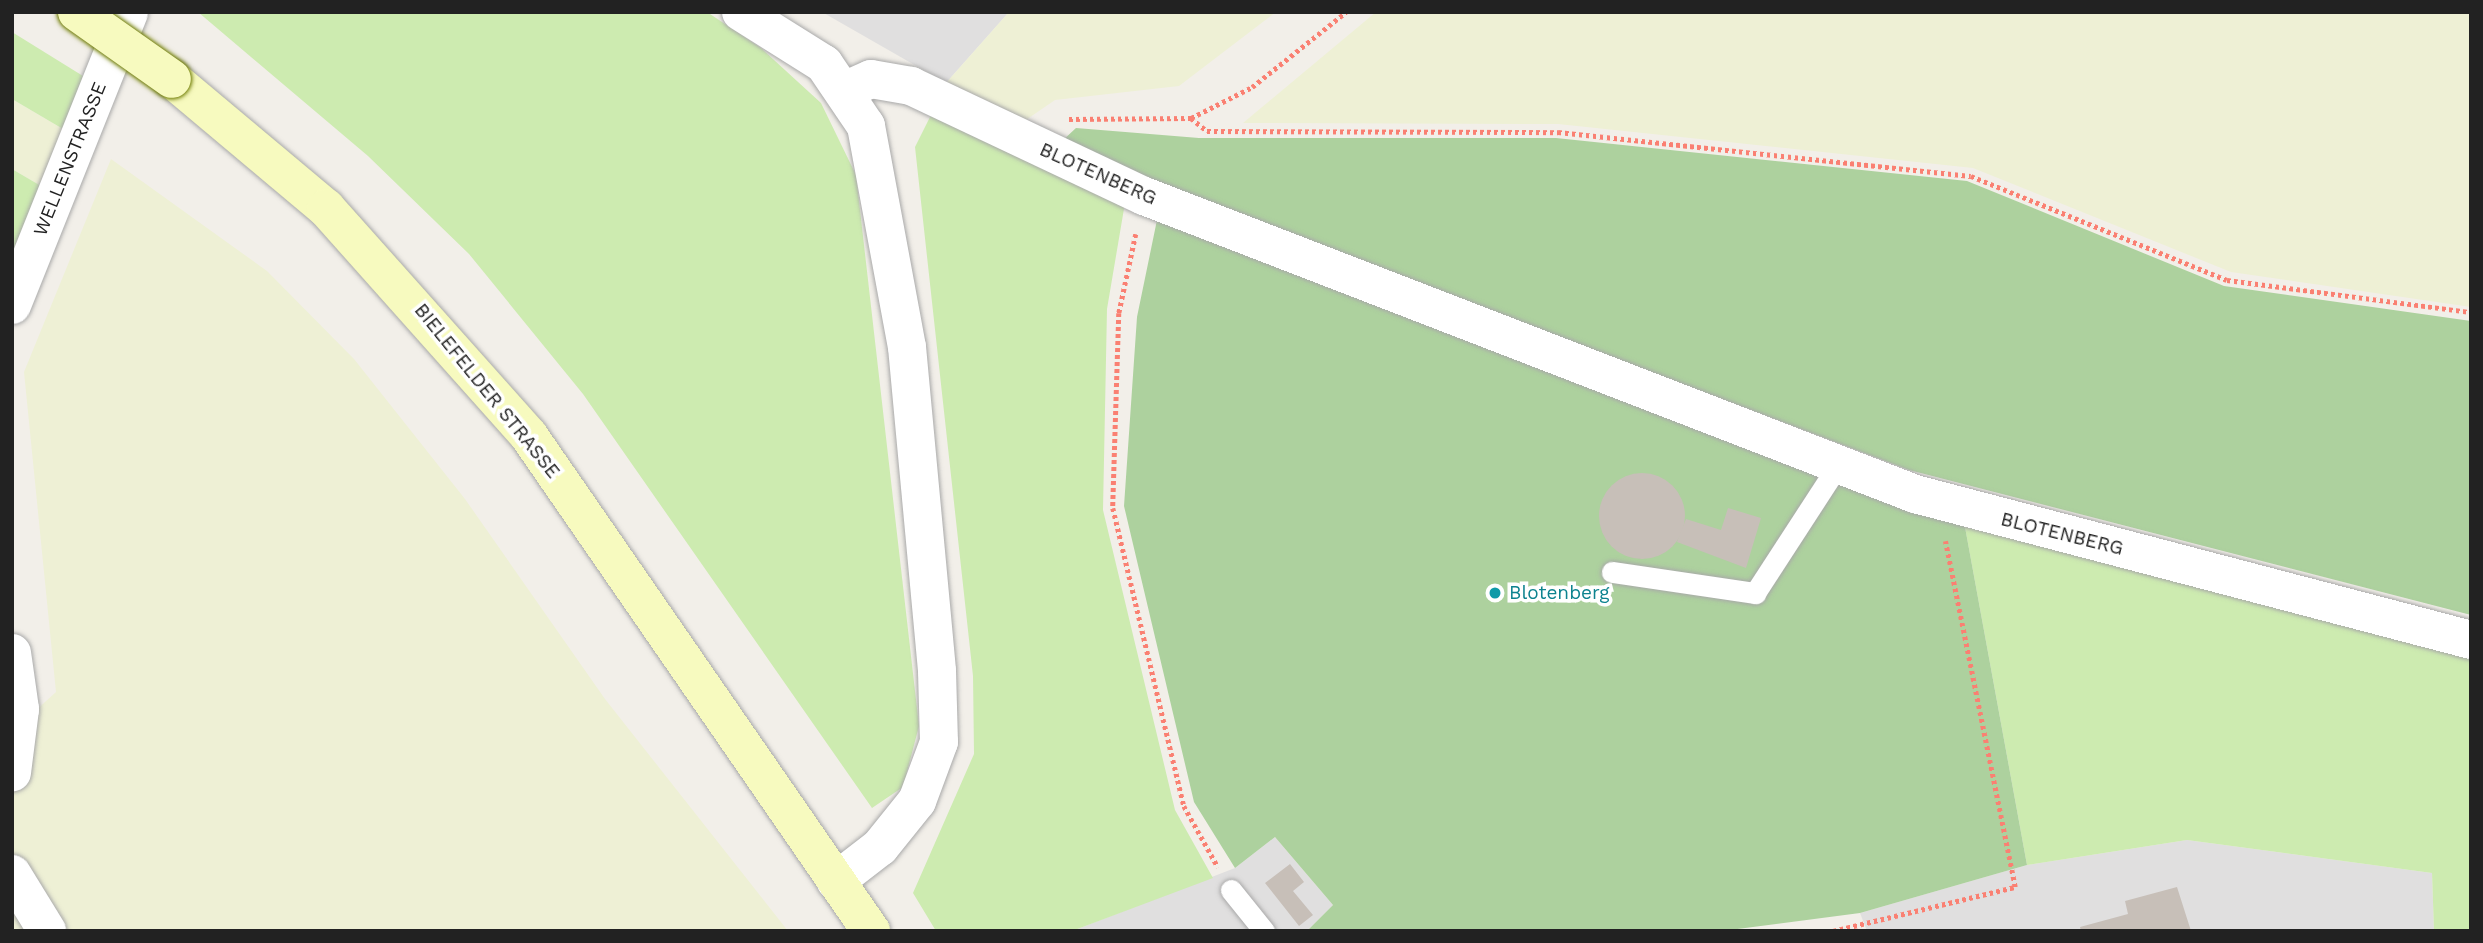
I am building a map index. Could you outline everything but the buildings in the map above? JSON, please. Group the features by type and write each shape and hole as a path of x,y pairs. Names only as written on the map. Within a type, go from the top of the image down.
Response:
{"main road":[{"name":"BIELEFELDER STRASSE","path":"77,12 173,79 326,208 529,436 676,642 871,931"}],"street":[{"name":"WELLENSTRASSE","path":"12,305 129,12"},
{"path":"741,12 824,64 846,90 866,126 907,347 937,671 939,742 917,801 880,847 836,881"},
{"name":"BLOTENBERG","path":"846,90 871,79 911,86 1144,196 1838,465 1955,506 2471,640"},
{"path":"12,653 20,709 12,772"},
{"path":"12,874 47,931"}],"lane":[{"path":"1612,572 1755,593 1838,465"},
{"path":"1231,890 1264,931"}],"path":[{"path":"1030,144 1073,116 1191,118 1252,87 1346,12"},
{"path":"1191,118 1208,131 1558,132 1971,176 2227,281 2471,313"},
{"path":"1144,196 1119,313 1113,508 1184,806 1231,890"},
{"path":"1833,931 2015,887 1945,539 1955,506"}],"shaded area":[{"path":"822,12 1009,12 946,83"},
{"path":"1275,837 1333,905 1307,931 1072,931 1235,868"},
{"path":"2187,840 2432,873 2434,931 1867,931 1860,913 2027,865"}],"green space":[{"path":"198,12 707,12 761,48 821,103 856,175 919,726 903,787 872,808 583,394 469,254 368,156"},
{"path":"1009,12 1276,12 1179,86 1055,100 1020,124 946,83"},
{"path":"1376,12 2471,12 2471,307 2231,272 1973,168 1558,124 1243,123"},
{"path":"12,32 83,76 63,129 12,99"},
{"path":"12,99 63,129 41,186 12,169"},
{"path":"935,107 1126,197 1107,309 1103,510 1175,810 1213,878 1072,931 936,931 913,893 974,754 973,676 915,147"},
{"path":"1076,128 1199,138 1556,138 1967,181 2224,286 2471,321 2471,615 1909,470 1164,187 1061,142"},
{"path":"111,159 267,271 354,359 465,499 605,699 788,931 12,931 12,732 56,692 24,372"},
{"path":"12,169 41,186 12,261"},
{"path":"1157,220 1965,527 2027,865 1860,913 1722,931 1307,931 1333,905 1275,837 1235,868 1194,802 1124,506 1137,317"},
{"path":"1965,527 2471,655 2471,931 2434,931 2432,873 2187,840 2027,865"}],"place":[{"name":"Blotenberg","path":"1495,593"}]}
